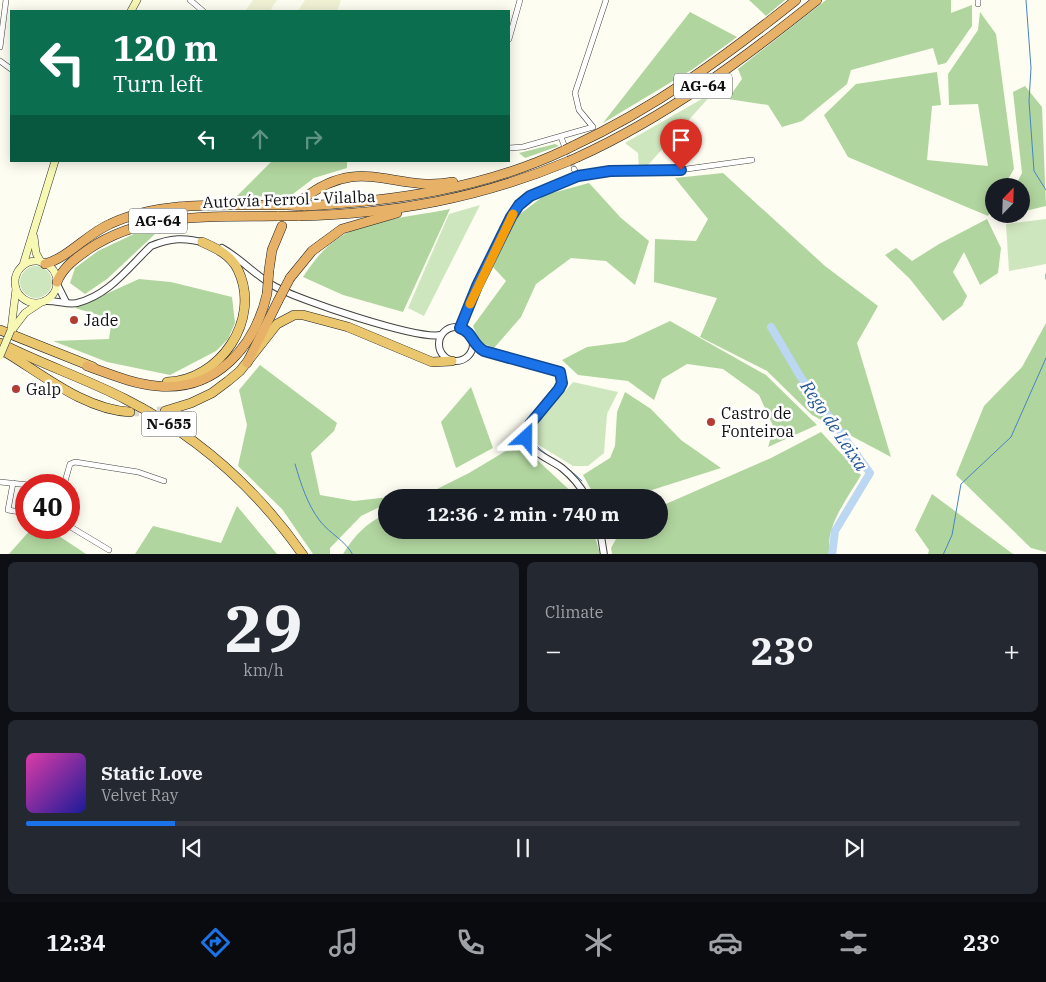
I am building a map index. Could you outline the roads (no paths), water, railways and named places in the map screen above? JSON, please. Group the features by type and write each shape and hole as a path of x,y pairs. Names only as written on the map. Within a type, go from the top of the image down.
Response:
{"highway":[{"name":"Autovía Ferrol - Vilalba","path":"43,263 59,258 89,234 132,215 213,205 376,202 419,196 485,180 544,159 642,111 686,84 796,0"},
{"name":"Autovía Ferrol - Vilalba","path":"57,283 66,267 94,246 119,232 142,224 169,218 298,216 375,212 465,197 572,165 578,157 609,143 676,104 724,72 817,0"},
{"path":"304,202 320,185 353,176 376,176 420,184 485,180"},
{"path":"247,363 290,278 312,251 342,229 436,202"},
{"path":"0,330 87,366 130,381 159,386 185,385 198,381 221,368 249,341 262,315 267,294 272,250 282,226"},
{"path":"87,366 147,381 174,382 196,376 219,360 232,344 238,331 244,302 241,281 232,262 220,251 202,242"},
{"path":"165,411 191,403 212,393 240,371 277,324 285,318 303,315 380,338 432,362 452,362"},
{"name":"N-655","path":"0,343 124,398 188,437 230,471 254,494 303,554"},
{"path":"0,349 83,398 100,405 130,412"}],"main road":[{"path":"12,330 17,274 23,265 55,162"},
{"path":"0,356 12,330 25,313 53,294 57,283 54,271 43,263 36,253 34,242 39,211"},
{"path":"23,265 35,261 43,263"},
{"path":"16,289 18,294 28,302 42,302"}],"street":[{"path":"0,47 6,0"},
{"path":"190,0 202,10"},
{"path":"510,35 520,0"},
{"path":"510,148 523,147 593,127 579,110 575,93 606,0"},
{"path":"0,60 10,68"},
{"path":"561,137 567,147"},
{"path":"460,328 477,286 519,205 530,196 578,176 610,171 674,171 752,160"},
{"path":"572,165 578,176"},
{"path":"42,302 77,303 112,285 151,246 182,238 219,246 232,253 260,278 289,294 324,307 422,335 442,335"},
{"path":"57,283 66,302"},
{"path":"439,346 442,335 450,328 460,328 470,334 473,345 469,356"},
{"path":"422,335 439,346 443,356 452,362 460,362 469,356 484,351"},
{"path":"473,345 484,351 560,372 562,383 559,389 530,424 526,438 528,445 539,456 560,467 572,477 581,489"},
{"path":"67,474 70,464 75,462 138,472 164,481"},
{"path":"0,482 13,483 8,510 15,511"},
{"path":"80,533 109,550"},
{"path":"602,539 604,554"}],"waterway":[{"path":"1026,0 1031,68 1029,101 1034,171 1046,190"},
{"path":"1046,274 1046,279"},
{"name":"Rego de Leixa","path":"771,327 800,376 870,473 835,531 832,554"},
{"path":"943,554 952,535 961,484 1011,437 1046,358"},
{"path":"552,391 559,380 553,372"},
{"path":"524,429 529,419"},
{"path":"530,438 541,450 582,481"},
{"path":"295,464 311,508 324,526 346,545 352,554"}],"tunnel":[{"path":"565,148 574,169"},
{"path":"130,412 165,411"}],"place":[{"name":"Jade","path":"74,320"},
{"name":"Galp","path":"16,389"},
{"name":"Castro de Fonteiroa","path":"711,422"}]}
